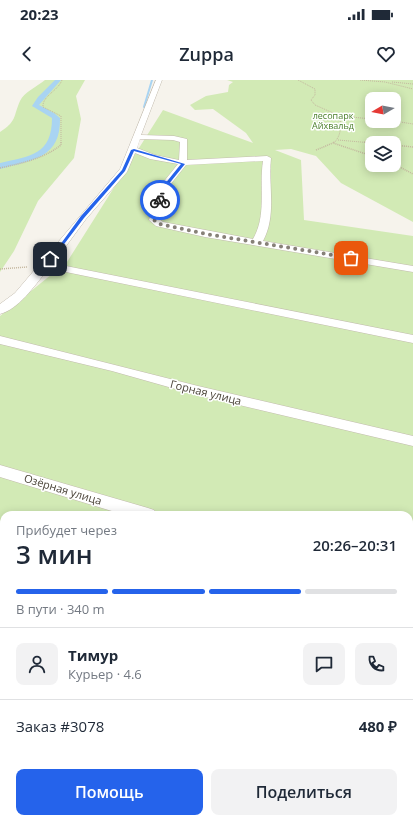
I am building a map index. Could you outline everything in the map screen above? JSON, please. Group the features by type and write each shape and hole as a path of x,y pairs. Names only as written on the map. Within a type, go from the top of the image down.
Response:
{"street":[{"path":"0,310 19,296 59,250 82,217 124,170 159,80"},
{"path":"138,137 174,138 184,141 183,164 162,190 154,220 160,224 413,269"},
{"path":"133,150 183,164 267,158 266,219 263,234 257,242"},
{"path":"42,268 66,269 413,339"},
{"name":"Горная улица","path":"0,340 116,368 197,390 413,441"},
{"name":"Озёрная улица","path":"0,471 135,511"}],"path":[{"path":"0,168 34,160 53,152 61,145 61,116 43,107 42,104 44,99 56,91 62,80"},
{"path":"298,80 315,89 315,95 311,100 315,104 340,116 365,118"},
{"path":"360,80 413,84"},
{"path":"386,81 413,89"},
{"path":"338,140 342,126 340,116"},
{"path":"401,122 413,124"},
{"path":"316,150 338,140 365,142"},
{"path":"333,143 365,154"},
{"path":"401,146 413,147"},
{"path":"401,168 413,174"},
{"path":"0,269 12,267 42,268"}],"green space":[{"path":"45,80 85,80 76,96 81,119 74,158 38,201 14,251 0,272 0,132 12,122 22,98"},
{"name":"лесопарк Айхвальд","path":"227,80 413,80 413,222 341,183 316,156 291,149 275,150 301,160 304,220 413,236 413,511 0,511 0,316 67,262 163,110 253,143 246,133 213,109 195,110 190,105 206,96 228,92 229,85 233,82"}],"waterway":[{"path":"0,166 37,155 49,147 52,143 56,128 56,118 52,114 35,106 40,98 58,80"},
{"path":"144,107 152,80"}],"way so far":[{"path":"160,200 154,220 160,224 206,234 351,258"}],"route":[{"path":"50,259 59,250 82,217 124,170 133,150 183,164 162,190 160,200"}]}
